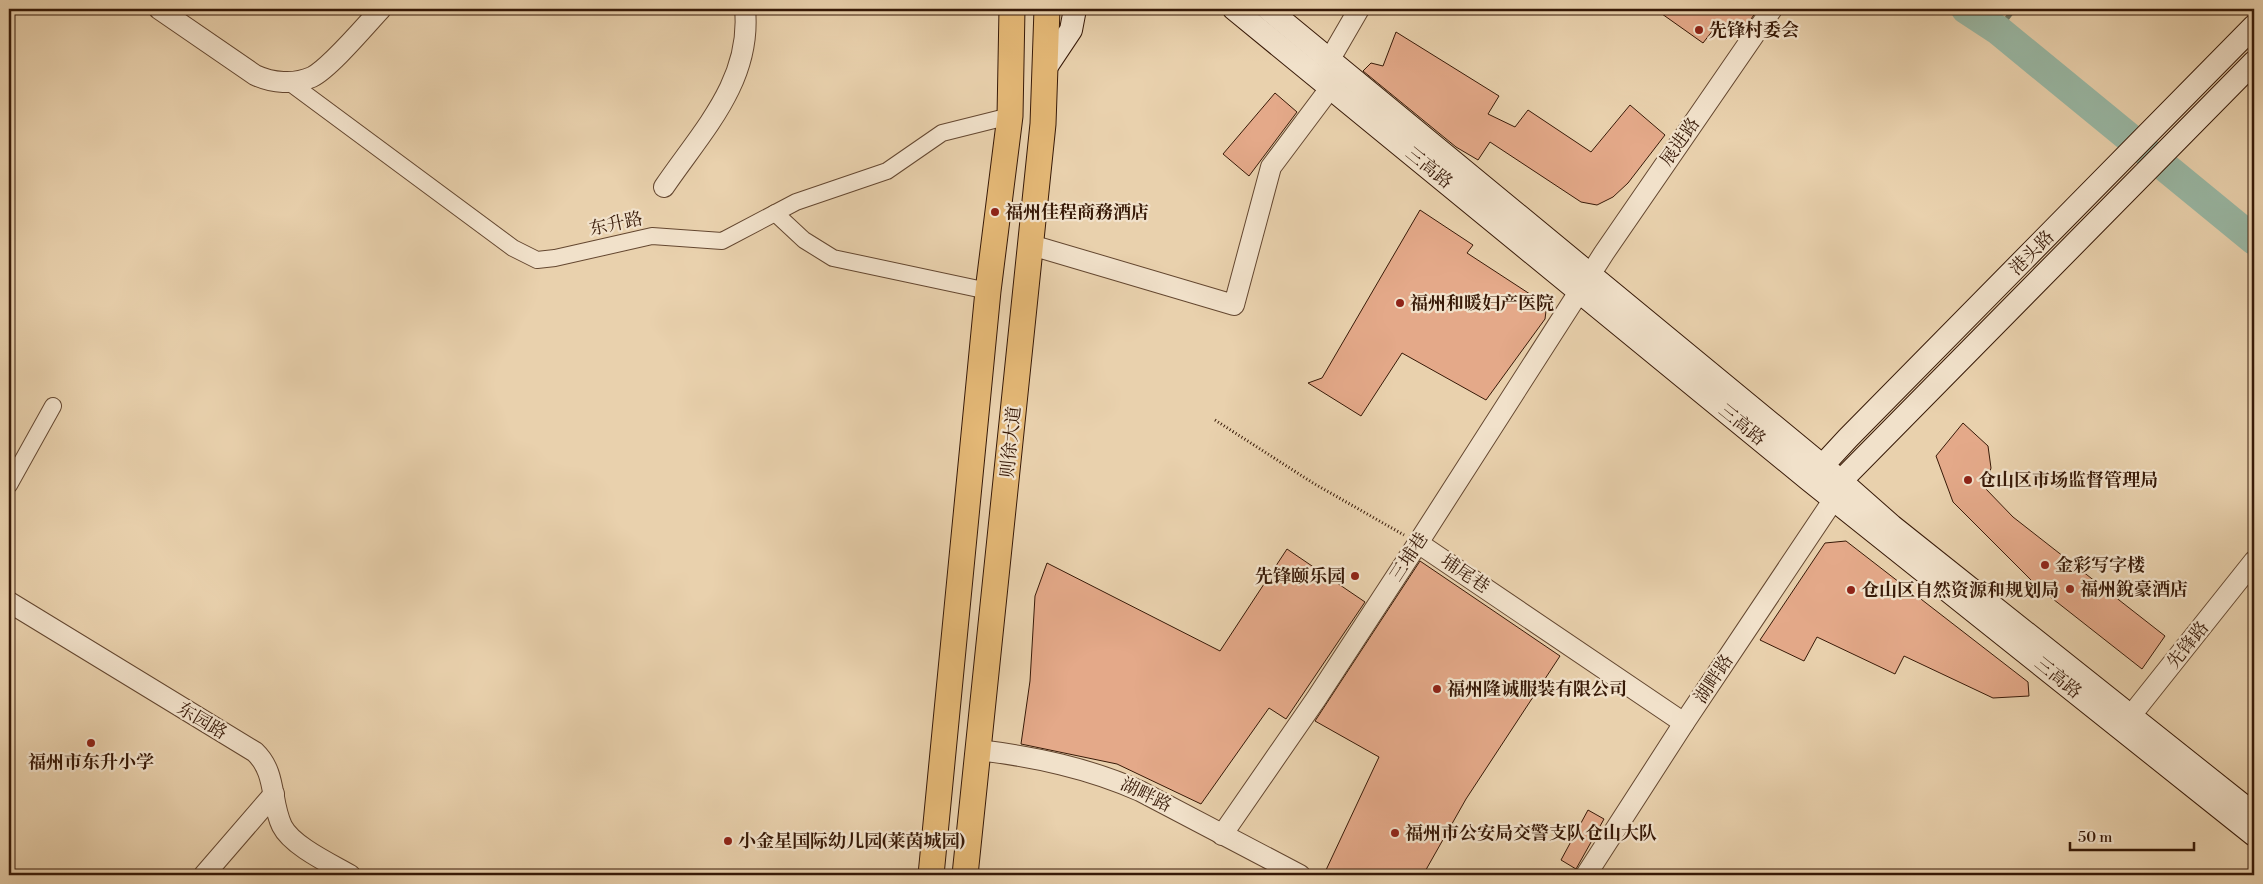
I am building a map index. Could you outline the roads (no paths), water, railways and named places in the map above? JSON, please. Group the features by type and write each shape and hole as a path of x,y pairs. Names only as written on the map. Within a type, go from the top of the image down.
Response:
{"main road":[{"path":"1007,9 1011,52"},
{"name":"则徐大道","path":"931,875 988,291 1010,116 1012,9"},
{"name":"则徐大道","path":"965,875 1044,124 1047,9"},
{"path":"1045,69 1071,30 1075,9"},
{"name":"三高路","path":"1234,9 1331,87 1585,284 1836,490 1892,526 2126,722 2254,835"},
{"name":"三高路","path":"1268,9 1330,59 1585,284"},
{"name":"港头路","path":"1816,473 1848,438 2158,126 2254,26"},
{"name":"港头路","path":"1836,490 2254,62"},
{"name":"三高路","path":"2126,722 2254,814"}],"street":[{"path":"158,9 255,75 263,79 290,82 303,80 320,72 382,9"},
{"path":"664,187 735,81 745,43 745,9"},
{"path":"1330,59 1359,9"},
{"name":"展进路","path":"1585,284 1772,9"},
{"name":"东升路","path":"290,82 513,248 537,260 555,258 652,236 722,241 796,202 887,171 942,133 1010,116"},
{"path":"1032,245 1234,305 1271,167 1331,87"},
{"path":"776,213 814,248 833,258 988,291"},
{"name":"三埔巷","path":"1222,835 1316,698 1585,284"},
{"path":"9,485 53,406"},
{"name":"湖畔路","path":"1586,875 1836,490"},
{"name":"埔尾巷","path":"1418,543 1684,723"},
{"name":"先锋路","path":"2126,722 2254,561"},
{"name":"东园路","path":"9,602 255,752 270,772 278,816 289,836 350,875"},
{"name":"湖畔路","path":"979,750 1030,758 1113,779 1140,791 1300,875"},
{"path":"204,875 274,794"}],"waterway":[{"path":"1966,9 1998,30 2254,240"},
{"path":"1998,30 2014,9"}],"place":[{"name":"先锋村委会","path":"1699,30"},
{"name":"福州佳程商務酒店","path":"995,212"},
{"name":"福州和暖妇产医院","path":"1400,303"},
{"name":"仓山区市场监督管理局","path":"1968,480"},
{"name":"金彩写字楼","path":"2045,565"},
{"name":"先锋颐乐园","path":"1355,576"},
{"name":"福州銳豪酒店","path":"2070,589"},
{"name":"仓山区自然资源和规划局","path":"1851,590"},
{"name":"福州隆诚服装有限公司","path":"1437,689"},
{"name":"福州市东升小学","path":"91,743"},
{"name":"福州市公安局交警支队仓山大队","path":"1395,833"},
{"name":"小金星国际幼儿园(莱茵城园)","path":"728,841"}]}
